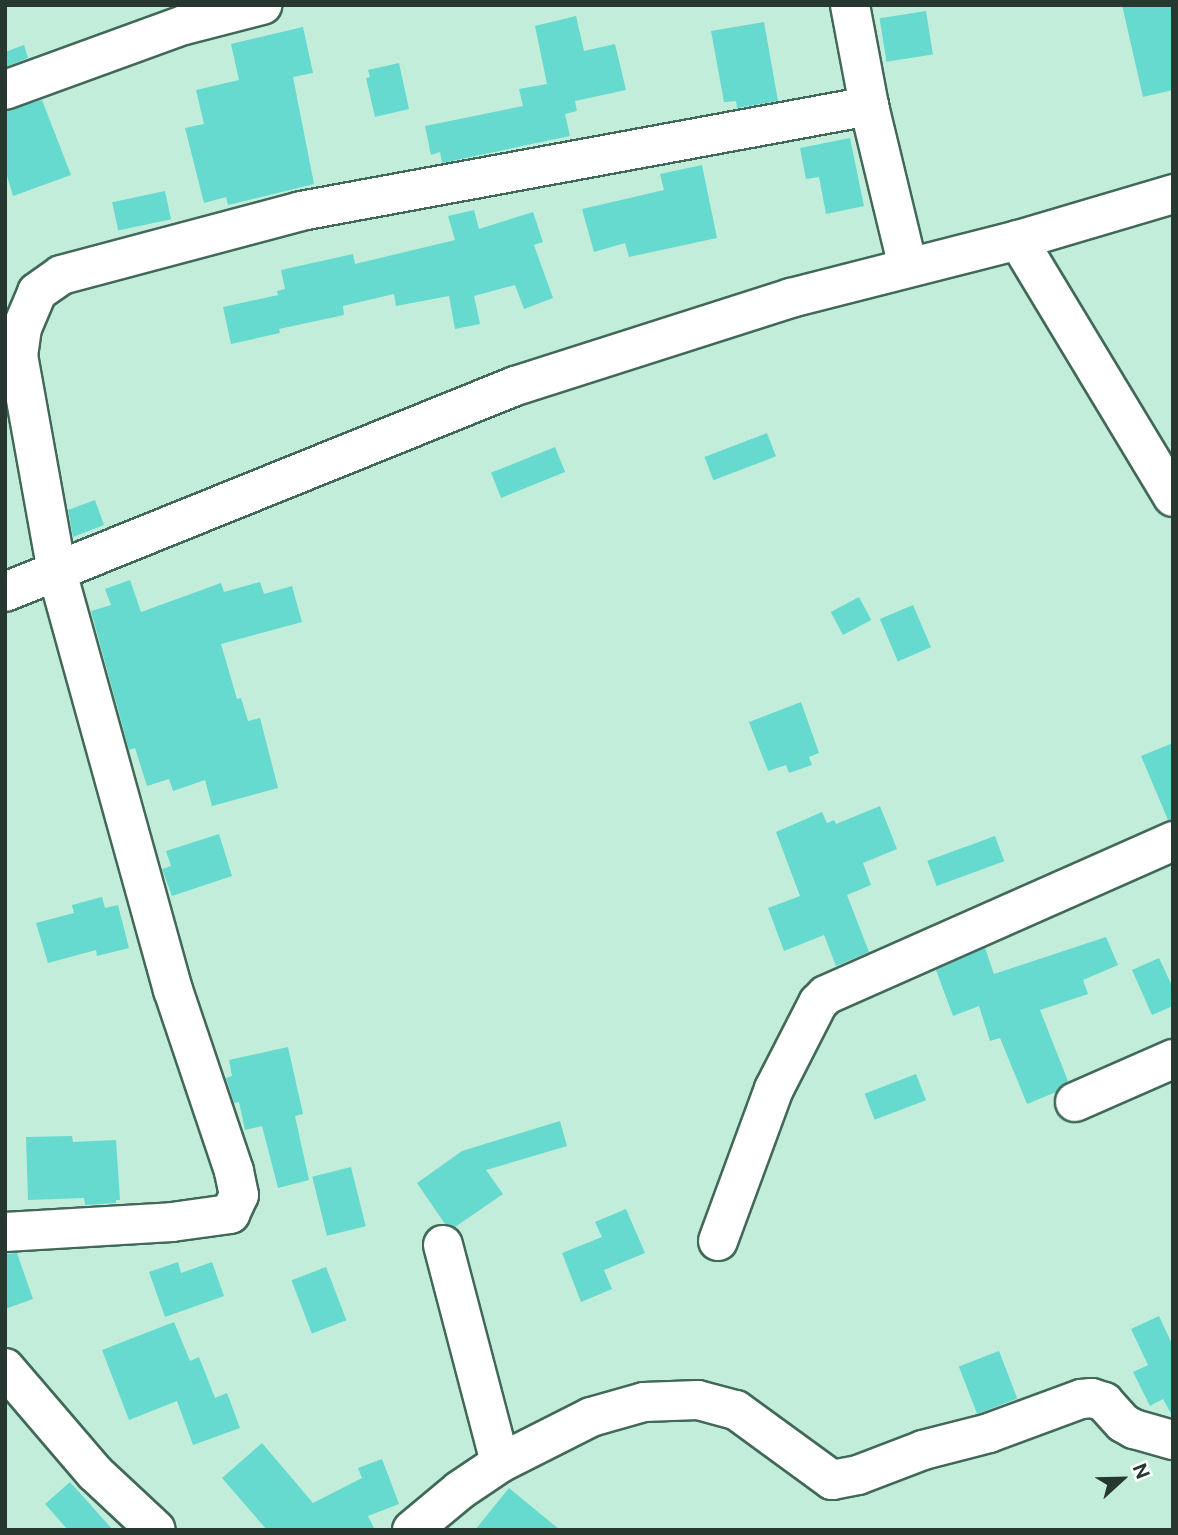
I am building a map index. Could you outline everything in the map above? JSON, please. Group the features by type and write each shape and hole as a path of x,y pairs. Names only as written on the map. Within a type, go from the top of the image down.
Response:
{"street":[{"path":"5,90 184,25 262,5"},
{"path":"850,5 869,106 908,267"},
{"path":"5,1232 172,1222 230,1214 239,1195 234,1171 173,990 57,572 18,356 22,328 37,292 61,275 302,211 869,106"},
{"path":"5,592 515,386 791,298 1018,240 1173,194"},
{"path":"1018,240 1173,497"},
{"path":"718,1241 774,1089 818,1003 826,995 1173,841"},
{"path":"1075,1102 1173,1059"},
{"path":"443,1245 500,1463"},
{"path":"5,1368 95,1473 156,1530"},
{"path":"412,1530 500,1463 591,1417 644,1402 681,1399 718,1403 736,1409 832,1480 858,1475 923,1450 989,1433 1081,1399 1092,1398 1104,1402 1123,1423 1134,1429 1173,1440"}],"building":[{"path":"1122,5 1173,5 1173,90 1143,97"},
{"path":"926,11 933,54 886,62 880,18"},
{"path":"576,16 584,51 615,44 626,90 575,101 577,111 565,114 570,136 442,163 440,152 431,155 425,126 523,106 519,89 547,84 535,26"},
{"path":"764,22 778,101 737,108 736,101 724,102 711,31"},
{"path":"303,27 313,73 293,77 314,184 228,205 226,197 204,203 185,128 204,124 196,90 239,80 231,44"},
{"path":"24,45 28,58 5,67 5,52"},
{"path":"399,63 409,109 375,117 366,78 370,77 368,70"},
{"path":"42,100 71,175 13,196 5,169 5,111"},
{"path":"850,138 864,206 826,214 819,177 806,179 800,148"},
{"path":"702,165 717,238 629,257 625,243 594,252 582,209 664,190 660,174"},
{"path":"165,191 171,219 118,231 112,202"},
{"path":"474,210 479,229 533,212 543,242 534,245 553,298 524,309 515,285 474,296 480,324 455,329 449,296 396,306 394,294 343,306 344,315 279,329 280,333 231,344 223,307 278,295 277,291 285,289 281,270 353,254 355,264 455,240 448,216"},
{"path":"767,433 776,456 713,480 704,457"},
{"path":"555,447 565,472 501,498 491,473"},
{"path":"95,500 104,525 73,537 68,510"},
{"path":"130,580 141,612 221,583 224,592 260,582 264,594 292,586 302,622 221,644 237,699 241,698 248,721 260,718 278,788 212,806 205,780 173,791 169,779 147,786 135,748 129,750 91,611 111,605 105,589"},
{"path":"859,597 871,620 843,635 831,612"},
{"path":"913,605 931,647 898,661 880,619"},
{"path":"801,702 819,753 809,757 812,765 789,773 786,765 768,771 749,722"},
{"path":"1173,743 1173,820 1168,820 1141,756"},
{"path":"880,806 897,849 863,863 871,885 847,895 869,952 836,966 824,935 784,951 768,908 800,896 776,832 822,812 827,823 834,820 836,824"},
{"path":"219,834 232,876 172,896 162,869 171,866 166,851"},
{"path":"995,836 1004,861 937,886 927,861"},
{"path":"102,897 105,908 118,905 129,948 97,956 96,950 48,963 36,923 74,913 72,905"},
{"path":"1106,937 1118,965 1083,980 1088,994 1040,1010 1068,1081 1056,1092 1027,1104 1000,1038 990,1041 979,1006 953,1016 936,970 985,948 994,974"},
{"path":"1159,958 1173,988 1173,1006 1152,1015 1132,970"},
{"path":"288,1047 303,1114 295,1116 309,1180 278,1188 262,1126 245,1130 239,1102 234,1103 226,1078 232,1076 229,1060"},
{"path":"916,1074 926,1100 875,1120 865,1094"},
{"path":"560,1121 567,1146 486,1170 503,1194 455,1227 445,1224 417,1183 462,1151"},
{"path":"72,1136 73,1142 116,1140 120,1200 116,1200 116,1203 85,1205 84,1198 28,1200 26,1137"},
{"path":"351,1167 366,1226 327,1236 312,1177"},
{"path":"626,1209 645,1253 604,1270 612,1289 581,1302 562,1253 602,1237 595,1222"},
{"path":"17,1253 33,1299 5,1309 5,1254"},
{"path":"178,1262 181,1273 212,1262 224,1296 165,1317 149,1272"},
{"path":"326,1267 346,1320 312,1333 291,1280"},
{"path":"1159,1316 1173,1346 1173,1417 1163,1399 1150,1406 1133,1372 1148,1365 1131,1329"},
{"path":"174,1322 190,1361 199,1357 215,1398 227,1393 240,1428 193,1445 177,1401 129,1420 102,1350"},
{"path":"999,1351 1017,1399 977,1414 959,1366"},
{"path":"262,1443 313,1503 362,1478 358,1468 382,1459 399,1504 368,1516 375,1530 267,1530 222,1478"},
{"path":"70,1482 113,1530 68,1530 45,1504"},
{"path":"509,1488 560,1530 475,1530"}]}
